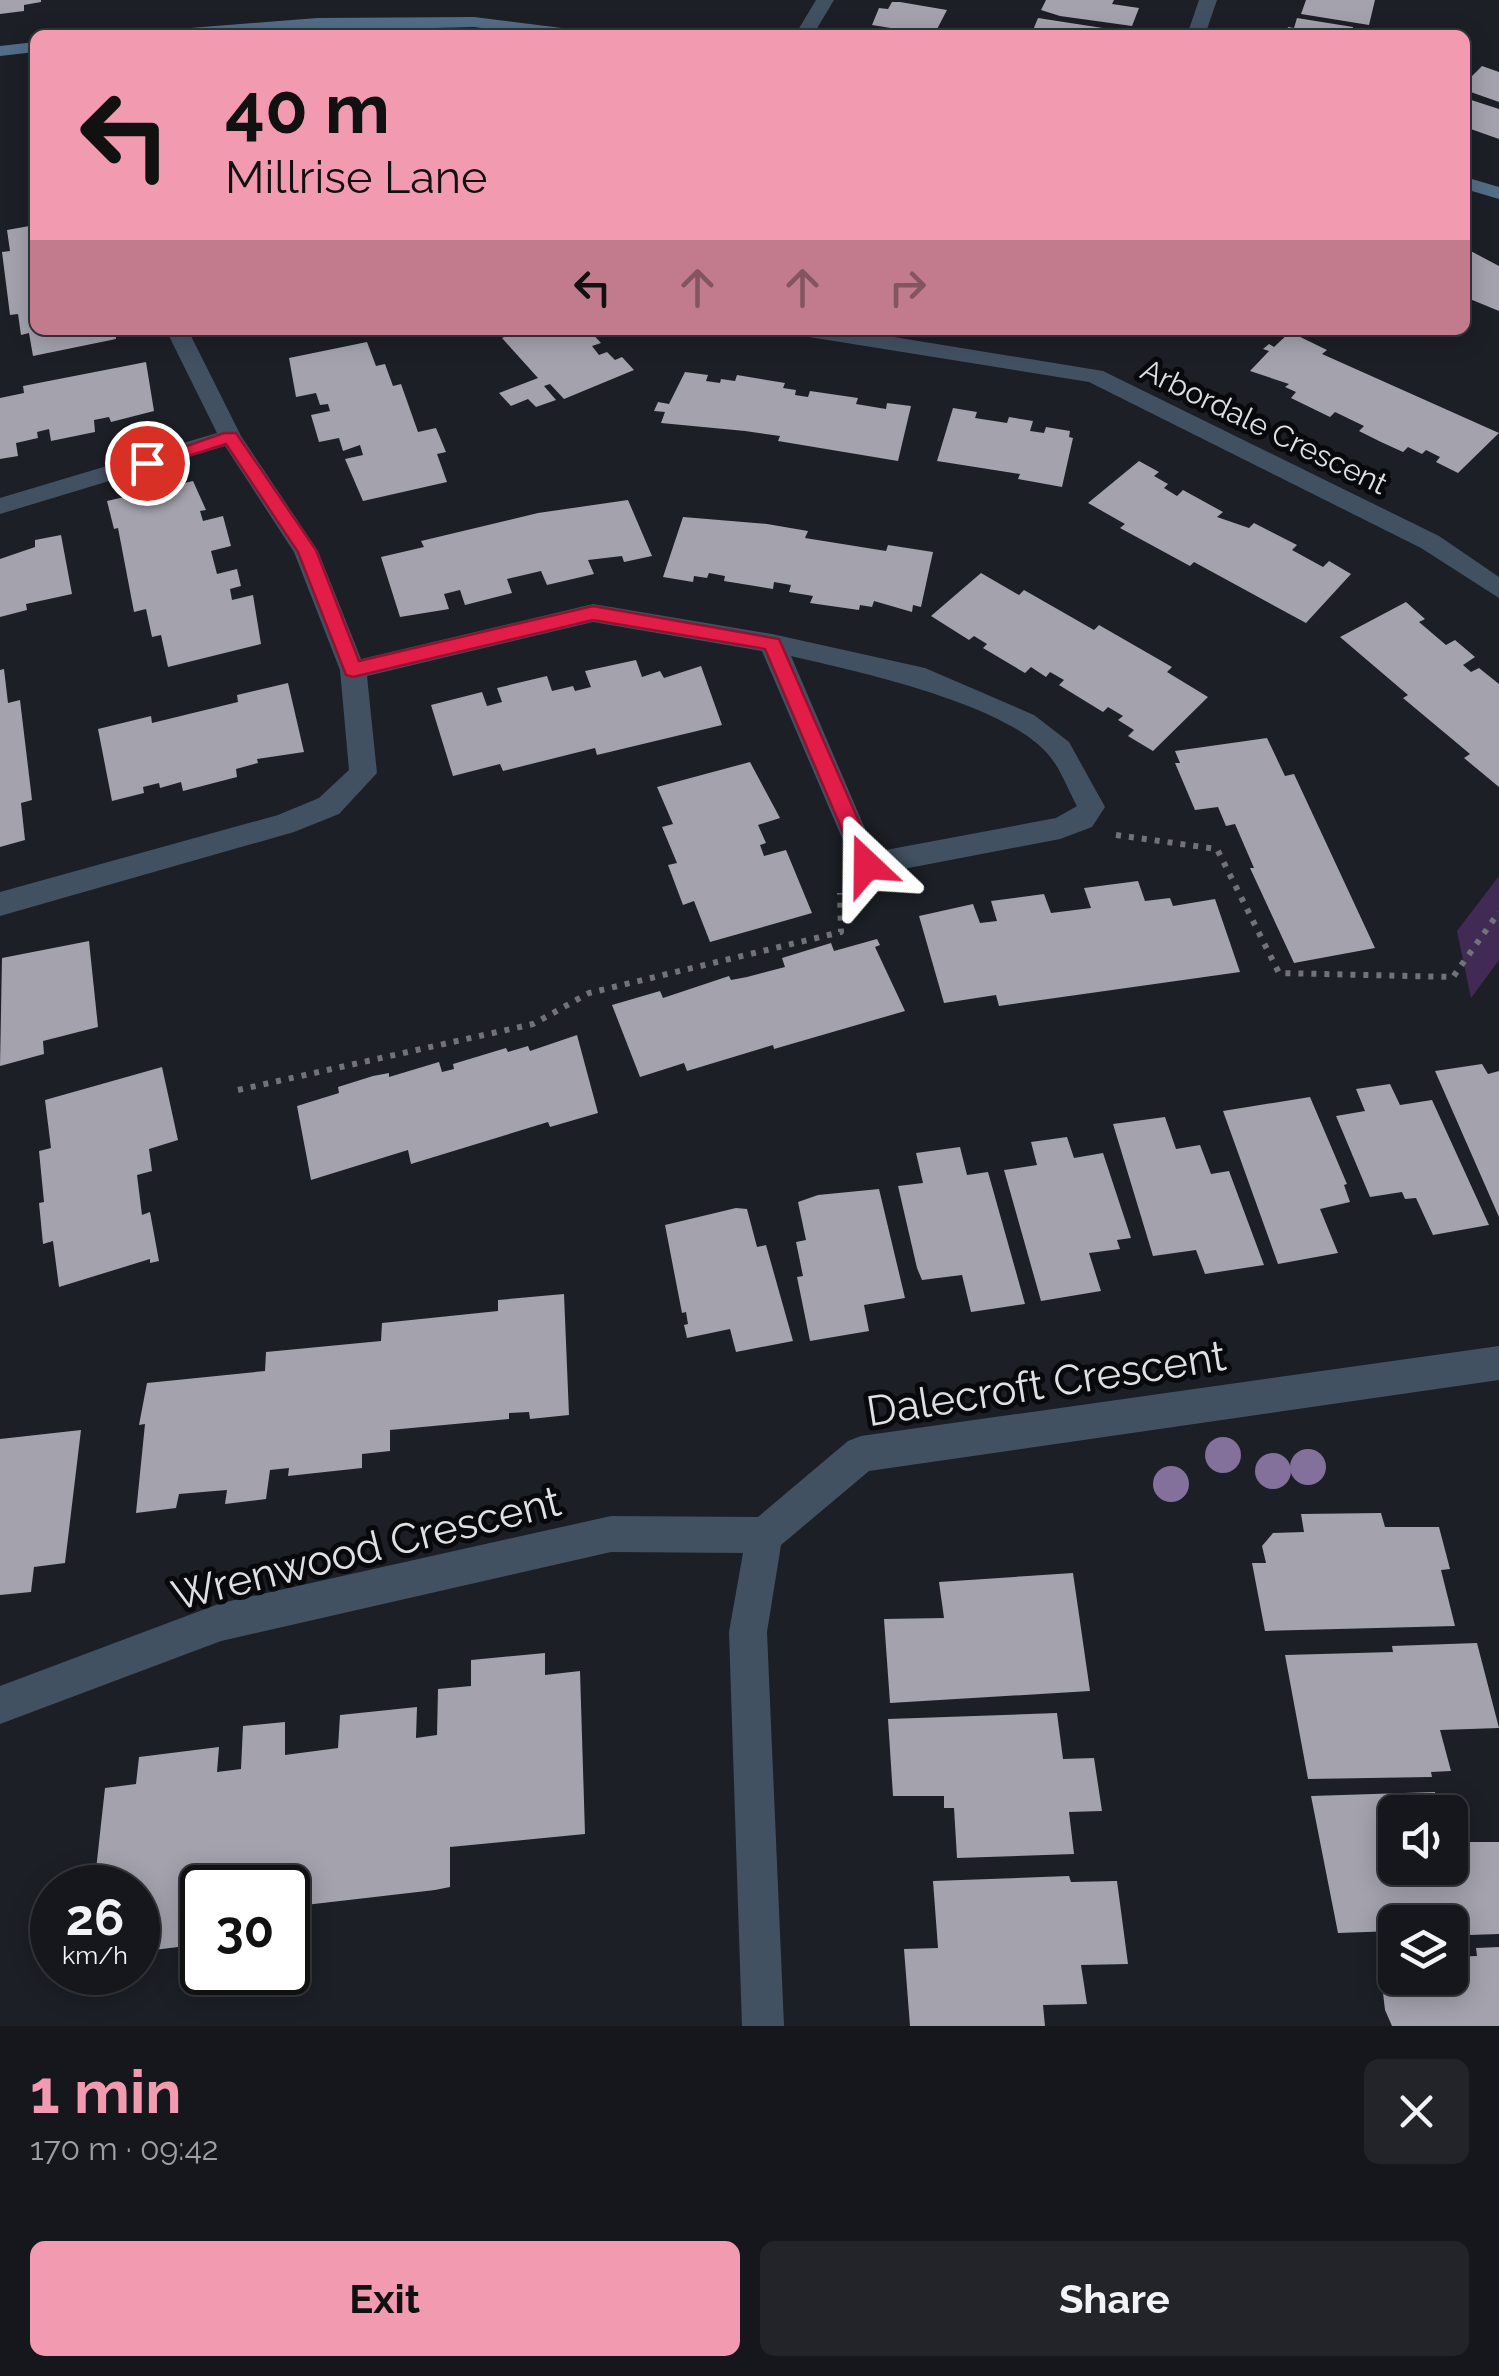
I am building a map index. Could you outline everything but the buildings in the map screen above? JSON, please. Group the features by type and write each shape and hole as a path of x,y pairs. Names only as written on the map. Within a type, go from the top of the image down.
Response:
{"street":[{"path":"392,0 406,23"},
{"path":"406,23 436,0"},
{"path":"807,30 825,0"},
{"path":"1198,30 1208,0"},
{"path":"228,30 317,23 474,22 538,30"},
{"path":"0,51 30,48"},
{"path":"1470,185 1499,194"},
{"path":"0,904 284,824 329,806 362,773 353,670 306,550 230,437 179,335"},
{"name":"Arbordale Crescent","path":"840,335 1095,376 1430,542 1499,589"},
{"path":"0,506 230,437"},
{"path":"353,670 593,613 772,644 916,675 1026,722 1060,749 1092,807 1082,819 1060,828 867,865 772,644"},
{"name":"Dalecroft Crescent","path":"764,1535 861,1454 1499,1364"},
{"name":"Wrenwood Crescent","path":"0,1705 220,1622 611,1534 764,1535"},
{"path":"762,2026 748,1632 764,1535"}],"path":[{"path":"1060,828 1217,850 1279,974 1453,976 1499,912"},
{"path":"238,1090 533,1024 589,993 840,932 840,870 867,865"}],"shaded area":[{"path":"1499,876 1499,960 1471,998 1457,931"}],"route":[{"path":"147,463 230,437 306,550 353,670 593,613 772,644 867,865"}]}
